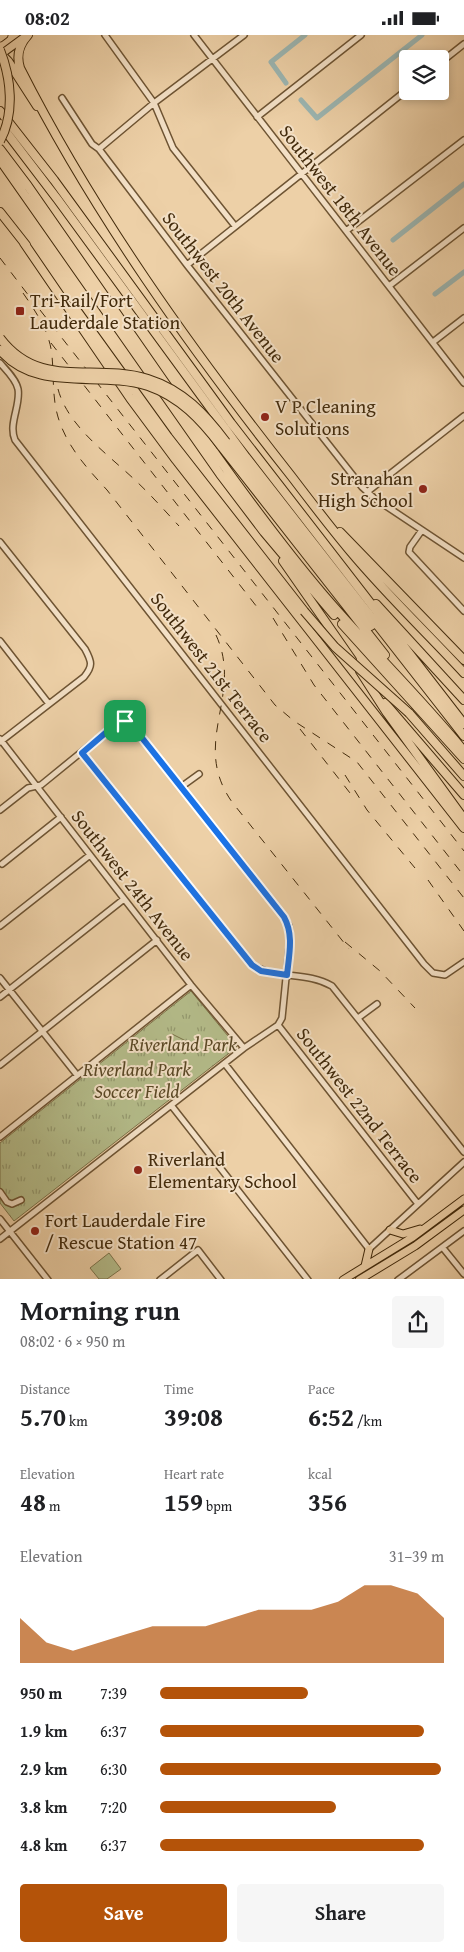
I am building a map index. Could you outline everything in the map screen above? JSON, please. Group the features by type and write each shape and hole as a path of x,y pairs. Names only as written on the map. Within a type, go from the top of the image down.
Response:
{"highway":[{"path":"28,35 22,43 18,60 22,71 50,124 147,281 214,377 360,562 464,673"},
{"path":"0,53 8,61 50,124"},
{"path":"0,53 7,73 10,105 7,122 0,141"},
{"path":"0,111 54,180 231,423 464,724"},
{"path":"0,124 48,186 246,457 464,736"},
{"path":"0,149 28,186 210,447 271,529 332,605 439,721 464,751"},
{"path":"0,159 203,450 264,532 316,594 464,759"},
{"path":"0,212 86,323 180,454 304,611 336,647 409,713 464,776"},
{"path":"24,243 130,398 176,460 464,828"},
{"path":"0,338 19,358 37,367 56,371 130,374 163,385 182,395 198,408 210,421 223,444 352,615 439,721"},
{"path":"0,350 19,366 38,375 58,378 120,380 139,384 158,390 175,399 192,412 223,444 320,565 414,674"},
{"path":"293,479 351,543 464,660"},
{"path":"264,532 414,751 464,819"},
{"path":"344,570 464,700"},
{"path":"366,681 464,795"}],"main road":[{"path":"0,38 4,35"},
{"path":"0,53 28,35"},
{"path":"343,1279 430,1226 464,1199"},
{"path":"360,1279 415,1246 464,1210"},
{"path":"390,1230 405,1234 430,1226"},
{"path":"366,1266 369,1249"}],"street":[{"path":"105,35 154,103 173,148 235,226"},
{"name":"Southwest 18th Avenue","path":"194,35 464,383"},
{"path":"99,149 154,103 244,35"},
{"path":"257,117 361,35"},
{"path":"449,56 464,44"},
{"path":"187,265 399,96"},
{"name":"Southwest 20th Avenue","path":"62,98 92,144 99,149 187,265 367,492 464,558"},
{"path":"346,231 464,140"},
{"path":"389,286 464,228"},
{"path":"432,342 464,318"},
{"name":"Southwest 21st Terrace","path":"0,363 18,389 13,430 15,440 424,964 431,971 439,975 449,973 464,962"},
{"path":"367,492 464,416"},
{"path":"422,530 410,547 409,552 464,611"},
{"path":"0,542 85,649 91,660 91,668 84,677 0,741"},
{"path":"0,641 49,704"},
{"name":"Southwest 22nd Terrace","path":"82,753 117,723 125,721 131,724 284,917 289,926 290,938 282,1018 278,1025 418,1204"},
{"name":"Southwest 24th Avenue","path":"0,741 192,985 244,1048"},
{"path":"0,810 28,788 41,785 82,753 252,965 261,971 319,979 332,986 464,1152"},
{"path":"181,787 199,774"},
{"path":"2,864 61,817"},
{"path":"0,927 90,855"},
{"path":"0,997 124,899"},
{"path":"0,1065 158,940"},
{"path":"0,978 77,1075"},
{"path":"0,1137 192,985"},
{"path":"358,1018 377,1004"},
{"path":"0,1239 244,1048 278,1025"},
{"path":"225,1063 369,1249 464,1163"},
{"path":"171,1105 308,1279"},
{"path":"0,1192 7,1202 12,1204 21,1201"},
{"path":"0,1219 48,1279"},
{"path":"398,1279 464,1231"},
{"path":"443,1248 464,1274"},
{"path":"160,1279 198,1250 221,1279"}],"green space":[{"name":"Riverland Park","path":"191,991 237,1047 14,1221 0,1203 0,1143"},
{"path":"172,1034 190,1043 185,1054 166,1044"},
{"path":"109,1253 121,1269 107,1279 99,1279 90,1268"}],"waterway":[{"path":"286,83 271,62 305,35"},
{"path":"301,100 317,118 422,35"},
{"path":"393,240 464,184"},
{"path":"435,294 464,272"}],"railway":[{"path":"0,258 29,296"},
{"path":"23,293 37,315 51,347 56,409 62,428 78,457 107,490 275,705 294,721 357,762 464,898"},
{"path":"40,310 464,851"},
{"path":"51,343 257,607"},
{"path":"58,389 63,403 80,428 142,486 179,526"},
{"path":"273,618 314,685 464,876"},
{"path":"216,635 223,657 224,678 216,739 216,759 220,780 232,802 349,949"},
{"path":"300,729 350,793"},
{"path":"345,775 367,810 415,868"},
{"path":"428,880 464,931"},
{"path":"345,942 380,971 415,1008"}],"place":[{"name":"Tri-Rail/Fort Lauderdale Station","path":"20,311"},
{"name":"V P Cleaning Solutions","path":"265,417"},
{"name":"Stranahan High School","path":"423,489"},
{"name":"Riverland Elementary School","path":"138,1170"},
{"name":"Fort Lauderdale Fire / Rescue Station 47","path":"35,1231"}],"route":[{"path":"125,721 131,724 284,917 289,926 290,938 287,975 261,971 252,965 82,753 117,723 125,721"}],"park label":[{"name":"Riverland Park Soccer Field","path":"137,1080"}]}
